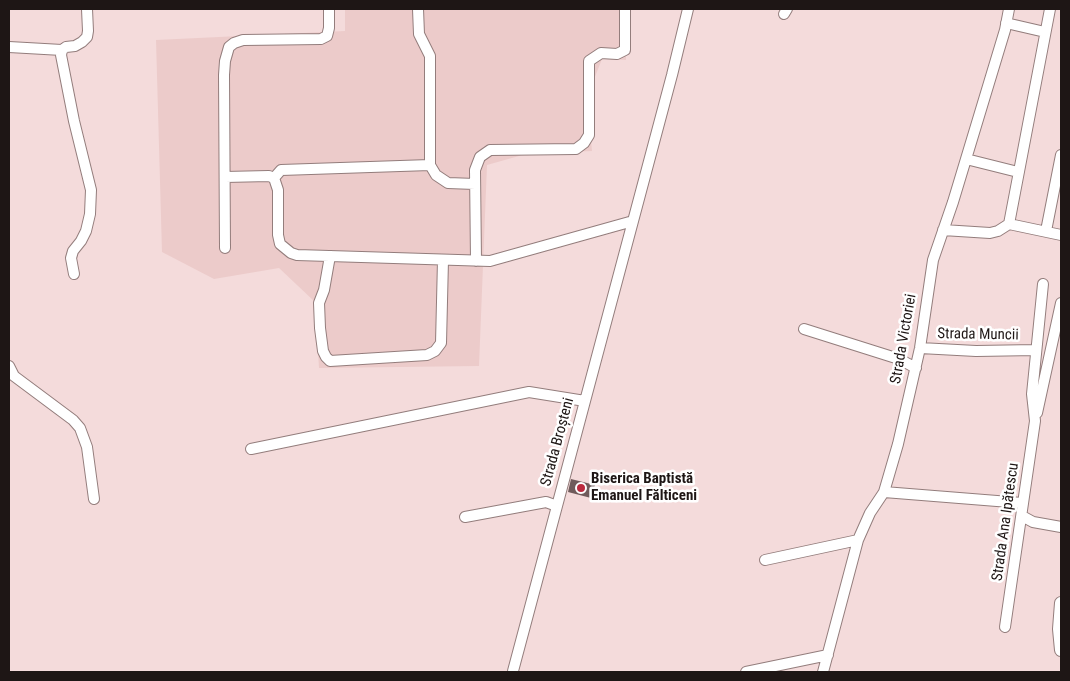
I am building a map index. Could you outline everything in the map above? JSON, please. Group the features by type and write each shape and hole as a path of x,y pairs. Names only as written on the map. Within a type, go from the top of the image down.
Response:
{"main road":[{"path":"1060,646 1061,603"}],"street":[{"path":"9,47 62,50 82,42 87,37 88,31 87,9"},
{"path":"226,248 224,75 229,47 243,40 322,39 327,36 329,28 329,9"},
{"path":"418,9 419,34 430,56 430,165 436,175 448,183 475,184"},
{"path":"476,261 475,170 480,157 490,150 576,149 584,143 589,135 589,61 601,53 617,54 625,50 625,9"},
{"name":"Strada Broșteni","path":"513,672 688,9"},
{"name":"Strada Victoriei","path":"823,672 858,540 870,513 884,492 898,444 920,348 933,260 966,159 1009,9"},
{"path":"1009,224 1050,9"},
{"path":"1006,23 1046,32"},
{"path":"62,50 61,55 74,122 91,190 90,214 86,231 73,251 71,258 74,274"},
{"path":"1046,231 1061,155"},
{"path":"966,159 1018,172"},
{"path":"274,178 281,170 430,165"},
{"path":"225,177 270,176 274,178"},
{"path":"274,178 278,190 278,235 280,244 285,250 297,255 490,261 633,221"},
{"path":"943,230 990,233 998,231 1009,224 1061,235"},
{"path":"330,256 324,290 319,303 323,351 330,361 427,355 435,351 441,343 443,260"},
{"name":"Strada Ana Ipătescu","path":"1035,422 1032,394 1043,284"},
{"name":"Strada Ana Ipătescu","path":"1006,627 1035,422 1061,303"},
{"path":"804,329 899,359 916,368"},
{"name":"Strada Muncii","path":"920,348 976,351 1036,350"},
{"path":"9,366 14,376 73,420 80,428 87,447 94,499"},
{"path":"251,449 529,392 585,401"},
{"path":"884,492 1022,504"},
{"path":"465,516 546,502 557,506"},
{"path":"1022,516 1033,522 1061,527"},
{"path":"766,560 858,540"},
{"path":"746,672 828,655"}],"shaded area":[{"path":"345,9 626,9 626,60 602,59 587,97 592,151 526,154 487,165 479,366 319,368 315,302 279,268 214,279 162,252 156,40 345,31"}],"building":[{"name":"Biserica Baptistă Emanuel Fălticeni","path":"571,479 595,485 591,498 568,492"}],"place":[{"name":"Biserica Baptistă Emanuel Fălticeni","path":"581,488"}]}
